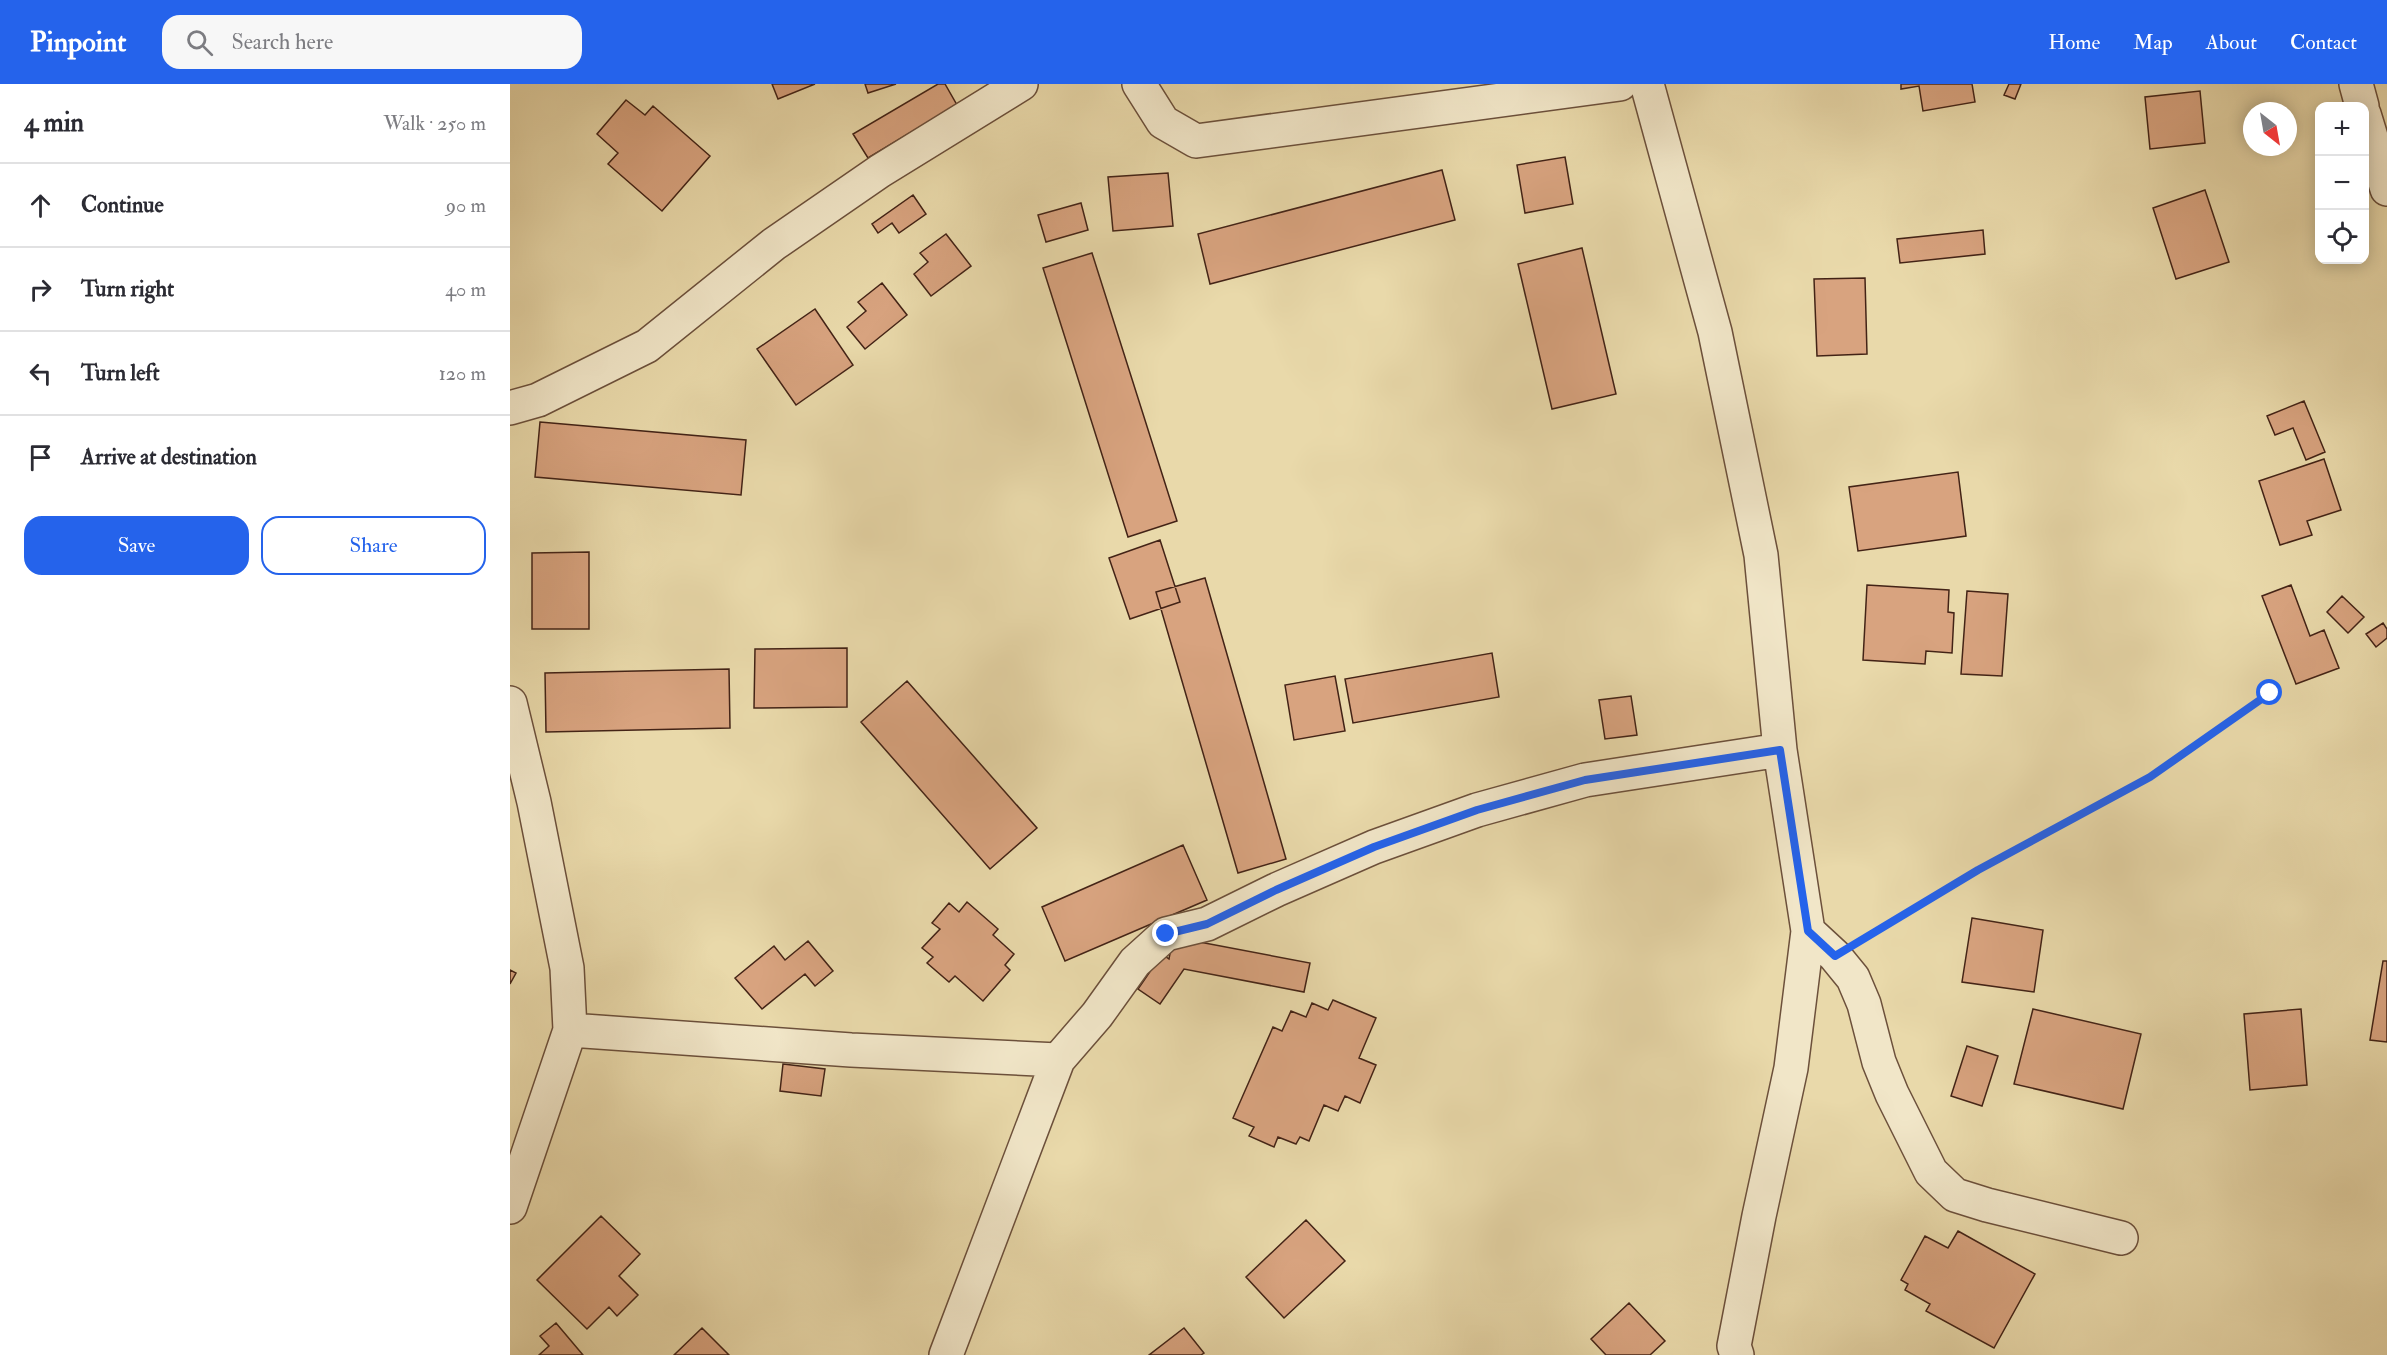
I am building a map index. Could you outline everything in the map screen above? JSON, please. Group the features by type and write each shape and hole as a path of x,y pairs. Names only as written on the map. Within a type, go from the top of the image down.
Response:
{"street":[{"path":"510,408 538,400 647,346 774,244 880,171 1022,84"},
{"path":"1139,84 1163,122 1196,141 1620,84"},
{"path":"1647,84 1715,332 1761,555 1780,750 1808,931 1791,1068 1736,1335 1734,1346 1737,1355"},
{"path":"2356,84 2361,102"},
{"path":"2369,130 2387,189"},
{"path":"510,703 534,801 567,968 570,1030 510,1207"},
{"path":"946,1355 1058,1060 1096,1015 1135,962 1166,934 1207,924 1276,890 1374,847 1477,810 1585,780 1780,750"},
{"path":"1808,931 1835,956 1853,978 1864,1004 1880,1062 1892,1094 1931,1172 1955,1195 1987,1206 2121,1238"},
{"path":"570,1030 851,1050 1058,1060"}],"path":[{"path":"1835,956 1978,870 2150,777 2270,693"}],"building":[{"path":"772,84 815,84 778,99"},
{"path":"865,84 896,84 868,93"},
{"path":"938,84 945,84 957,105 868,158 853,134"},
{"path":"1901,84 1972,84 1975,102 1923,111 1919,86 1901,89"},
{"path":"2009,84 2021,84 2015,99 2004,95"},
{"path":"2200,91 2205,143 2150,149 2145,97"},
{"path":"626,100 645,115 653,106 710,156 662,211 608,164 618,153 597,134"},
{"path":"1565,157 1573,204 1525,213 1517,165"},
{"path":"1442,170 1455,220 1210,284 1198,234"},
{"path":"1168,173 1173,226 1113,231 1108,177"},
{"path":"2205,190 2229,262 2176,279 2153,208"},
{"path":"913,195 926,214 899,233 892,223 878,233 872,224"},
{"path":"1081,203 1088,230 1046,242 1038,215"},
{"path":"1983,230 1985,254 1900,263 1897,239"},
{"path":"946,234 971,266 931,296 914,274 928,262 920,253"},
{"path":"1582,248 1616,394 1552,409 1518,264"},
{"path":"1092,253 1177,521 1128,537 1043,268"},
{"path":"1865,278 1867,354 1817,356 1814,279"},
{"path":"882,283 907,315 865,349 847,327 866,311 858,302"},
{"path":"815,309 853,365 796,405 757,349"},
{"path":"2304,401 2325,452 2306,460 2293,428 2275,435 2267,416"},
{"path":"540,422 746,440 741,495 535,477"},
{"path":"2324,459 2341,510 2307,521 2312,535 2280,545 2259,481"},
{"path":"1958,472 1966,536 1858,551 1849,487"},
{"path":"1160,540 1180,602 1130,619 1109,558"},
{"path":"589,552 589,629 532,629 532,553"},
{"path":"1205,578 1286,859 1238,873 1156,592"},
{"path":"1867,585 1949,590 1948,612 1954,613 1952,653 1926,651 1925,664 1863,660"},
{"path":"2291,585 2310,636 2324,630 2339,668 2296,684 2262,596"},
{"path":"1967,591 2008,594 2002,676 1961,674"},
{"path":"2342,596 2364,617 2348,633 2327,612"},
{"path":"2383,623 2387,629 2387,638 2376,647 2366,634"},
{"path":"847,648 847,707 754,708 755,649"},
{"path":"1492,653 1499,697 1353,723 1345,679"},
{"path":"729,669 730,728 546,732 545,673"},
{"path":"1335,676 1345,731 1294,740 1285,685"},
{"path":"907,681 1037,828 990,869 861,722"},
{"path":"1631,696 1637,735 1605,739 1599,700"},
{"path":"1183,845 1207,900 1065,961 1042,907"},
{"path":"967,902 998,929 993,935 1014,954 1005,965 1010,970 983,1001 955,976 949,982 927,963 933,957 922,948 940,929 932,923 949,903 959,912"},
{"path":"1972,918 2043,930 2034,992 1962,982"},
{"path":"1173,937 1310,963 1304,992 1184,969 1160,1004 1138,989 1162,954 1169,959"},
{"path":"808,941 833,971 815,986 805,974 762,1009 735,978 774,946 785,960"},
{"path":"2383,961 2387,961 2387,1042 2370,1040"},
{"path":"510,970 516,973 510,984"},
{"path":"1333,1000 1376,1018 1359,1058 1376,1065 1360,1103 1345,1096 1338,1111 1324,1105 1309,1141 1300,1137 1296,1144 1278,1137 1274,1147 1249,1136 1254,1127 1233,1118 1273,1027 1282,1031 1291,1011 1306,1017 1312,1003 1328,1010"},
{"path":"2033,1009 2141,1034 2123,1109 2014,1084"},
{"path":"2301,1009 2307,1085 2250,1090 2244,1014"},
{"path":"1967,1046 1998,1056 1982,1106 1951,1096"},
{"path":"783,1064 825,1069 821,1096 780,1091"},
{"path":"601,1216 640,1254 619,1276 638,1295 617,1316 609,1307 587,1329 537,1280"},
{"path":"1306,1220 1345,1261 1284,1318 1246,1277"},
{"path":"1958,1231 2035,1274 1994,1348 1926,1311 1930,1304 1905,1290 1908,1284 1901,1280 1925,1236 1948,1248"},
{"path":"1629,1303 1665,1341 1650,1355 1606,1355 1591,1339"},
{"path":"556,1323 583,1355 539,1355 549,1346 540,1336"},
{"path":"702,1328 729,1355 674,1355"},
{"path":"1184,1328 1204,1353 1201,1355 1149,1355"}],"route":[{"path":"1166,934 1207,924 1276,890 1374,847 1477,810 1585,780 1780,750 1808,931 1835,956 1978,870 2150,777 2270,693"}]}
